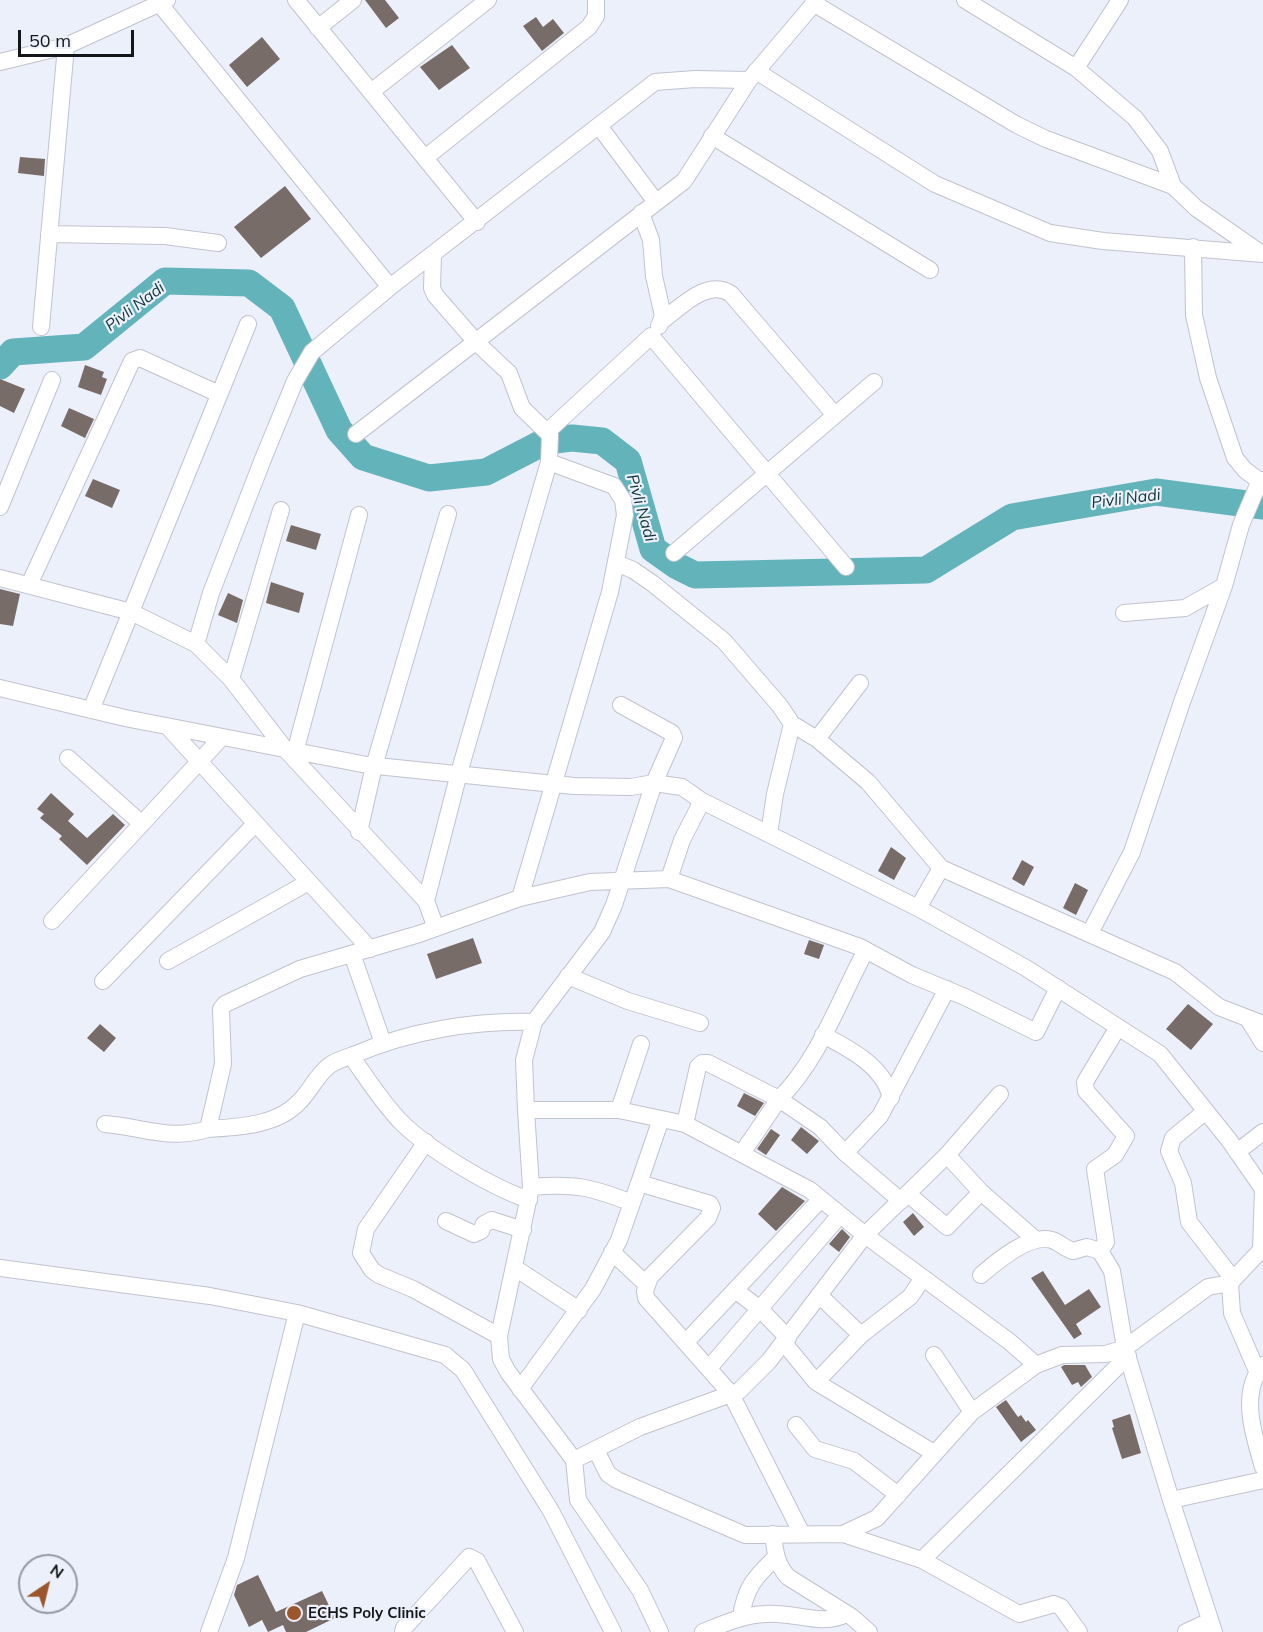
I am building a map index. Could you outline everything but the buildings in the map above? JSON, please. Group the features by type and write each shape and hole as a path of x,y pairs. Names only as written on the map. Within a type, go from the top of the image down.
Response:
{"street":[{"path":"296,0 477,222"},
{"path":"318,28 353,0"},
{"path":"371,92 489,0"},
{"path":"425,158 589,27 596,16 596,0"},
{"path":"965,0 1076,68 1135,118 1160,152 1173,186"},
{"path":"1076,68 1120,0"},
{"path":"0,62 66,46 163,2 390,287"},
{"path":"356,434 684,181 695,168 712,136 753,76 815,2 1017,125 1046,139 1173,186 1196,208 1263,254"},
{"path":"41,327 66,46"},
{"path":"196,644 211,593 295,381 312,352 390,287 477,222 655,82 753,76 935,184 1050,233 1103,242 1263,254"},
{"path":"599,126 656,202"},
{"path":"712,136 930,270"},
{"path":"641,213 651,240 654,276 663,320"},
{"path":"49,234 165,236 218,243"},
{"path":"1090,933 1132,852 1224,586 1240,525 1261,482 1245,470 1235,458 1208,378 1194,315 1193,247"},
{"path":"433,255 432,288 435,295 476,342 509,373 522,408 549,447 620,492 625,515 610,592 520,898"},
{"path":"426,901 549,447 663,320 709,288 723,289 731,294 834,414"},
{"path":"91,710 248,324"},
{"path":"651,336 846,567"},
{"path":"29,585 132,361 140,358 219,394"},
{"path":"0,507 52,380"},
{"path":"674,553 765,472 874,382"},
{"path":"231,679 281,510"},
{"path":"290,751 359,514"},
{"path":"359,832 374,766 448,514"},
{"path":"616,563 633,570 652,583 724,641 780,706 792,724 817,739 868,782 941,868 1175,972 1219,1007 1256,1021 1263,1044"},
{"path":"0,578 131,612 196,644 231,679 359,832 426,901 436,928"},
{"path":"1124,613 1185,608 1224,586"},
{"path":"817,739 860,682"},
{"path":"0,688 168,727 374,766 574,786 631,787 654,783 682,787 702,801 918,908 1058,988 1160,1054 1206,1111 1263,1189 1261,1250 1232,1281 1208,1287 1127,1352 922,1560"},
{"path":"621,705 674,735 654,783 620,879 614,905 602,932 534,1022 524,1060 530,1193 499,1336 501,1359 520,1389 573,1460 578,1500 640,1590 660,1632"},
{"path":"769,834 775,794 792,724"},
{"path":"168,727 307,883 370,949"},
{"path":"52,921 222,737"},
{"path":"68,758 142,824"},
{"path":"669,879 682,840 702,801"},
{"path":"103,981 255,824"},
{"path":"918,908 941,868"},
{"path":"208,1130 223,1064 221,1009 225,1004 300,969 436,928 520,898 590,882 620,879 669,879 809,927 866,950 912,975 1036,1032 1058,988"},
{"path":"168,961 307,883"},
{"path":"742,1153 779,1099 796,1082 816,1055 822,1035 866,950"},
{"path":"352,954 382,1043"},
{"path":"568,976 628,1001 700,1023"},
{"path":"845,1153 880,1116 946,989"},
{"path":"105,1124 173,1136 251,1126 297,1105 331,1064 382,1043 441,1030 514,1021 534,1022"},
{"path":"1100,1251 1106,1242 1095,1169 1115,1155 1126,1136 1086,1091 1085,1082 1119,1028"},
{"path":"822,1035 846,1047 875,1070 885,1081 891,1098"},
{"path":"619,1110 641,1044"},
{"path":"351,1056 386,1106 403,1124 426,1142 488,1181 530,1193 582,1186 632,1203"},
{"path":"685,1124 698,1067 702,1063 779,1099 820,1127 845,1153 947,1227 981,1192"},
{"path":"573,1460 640,1427 739,1391 786,1340 865,1235 947,1155 1000,1094"},
{"path":"526,1110 619,1110 685,1124 810,1190 865,1235 1036,1365"},
{"path":"1206,1111 1173,1138 1169,1151 1183,1183 1190,1222 1232,1281 1232,1313 1260,1368 1248,1400 1263,1467"},
{"path":"520,1389 579,1310 612,1252 632,1203 661,1119"},
{"path":"1237,1152 1263,1132"},
{"path":"426,1142 366,1229 361,1253 372,1270 419,1292 499,1336"},
{"path":"947,1155 981,1192 1036,1240"},
{"path":"639,1183 710,1204 712,1208 708,1218 646,1284 646,1298 731,1394 802,1534"},
{"path":"686,1342 821,1199"},
{"path":"709,1368 840,1215"},
{"path":"446,1221 474,1234 481,1231 484,1224 492,1220 523,1230"},
{"path":"981,1275 1008,1253 1036,1240 1052,1240 1073,1251 1087,1247 1100,1251 1112,1271 1127,1352 1171,1500 1212,1626 1186,1632"},
{"path":"612,1252 646,1284"},
{"path":"0,1268 210,1296 297,1313 446,1355 463,1370 551,1511 613,1632"},
{"path":"515,1268 579,1310"},
{"path":"816,1382 861,1335 910,1297 923,1278"},
{"path":"735,1290 759,1309 786,1340 816,1382 934,1454"},
{"path":"819,1295 861,1335"},
{"path":"209,1632 236,1558 297,1313"},
{"path":"843,1534 877,1518 972,1413 1036,1365 1062,1355 1127,1352"},
{"path":"934,1355 972,1413"},
{"path":"796,1425 815,1449 854,1461 898,1495"},
{"path":"596,1450 608,1474 617,1480 745,1534 843,1534 922,1560 1011,1611 1024,1614 1054,1604 1060,1607 1079,1632"},
{"path":"1171,1500 1263,1480"},
{"path":"773,1534 776,1557 781,1569 788,1577 846,1614 869,1632"},
{"path":"403,1632 412,1619 469,1557 477,1561 515,1632"},
{"path":"741,1617 748,1588 776,1557"},
{"path":"703,1632 741,1617 766,1613 832,1620 846,1614"}],"waterway":[{"name":"Pivli Nadi","path":"0,366 13,352 84,347 165,281 249,283 282,308 339,430 363,457 429,478 486,472 546,441 572,438 602,441 628,461 653,549 677,566 695,575 926,570 1012,517 1156,492 1263,506"}],"place":[{"name":"ECHS Poly Clinic","path":"294,1613"}]}
